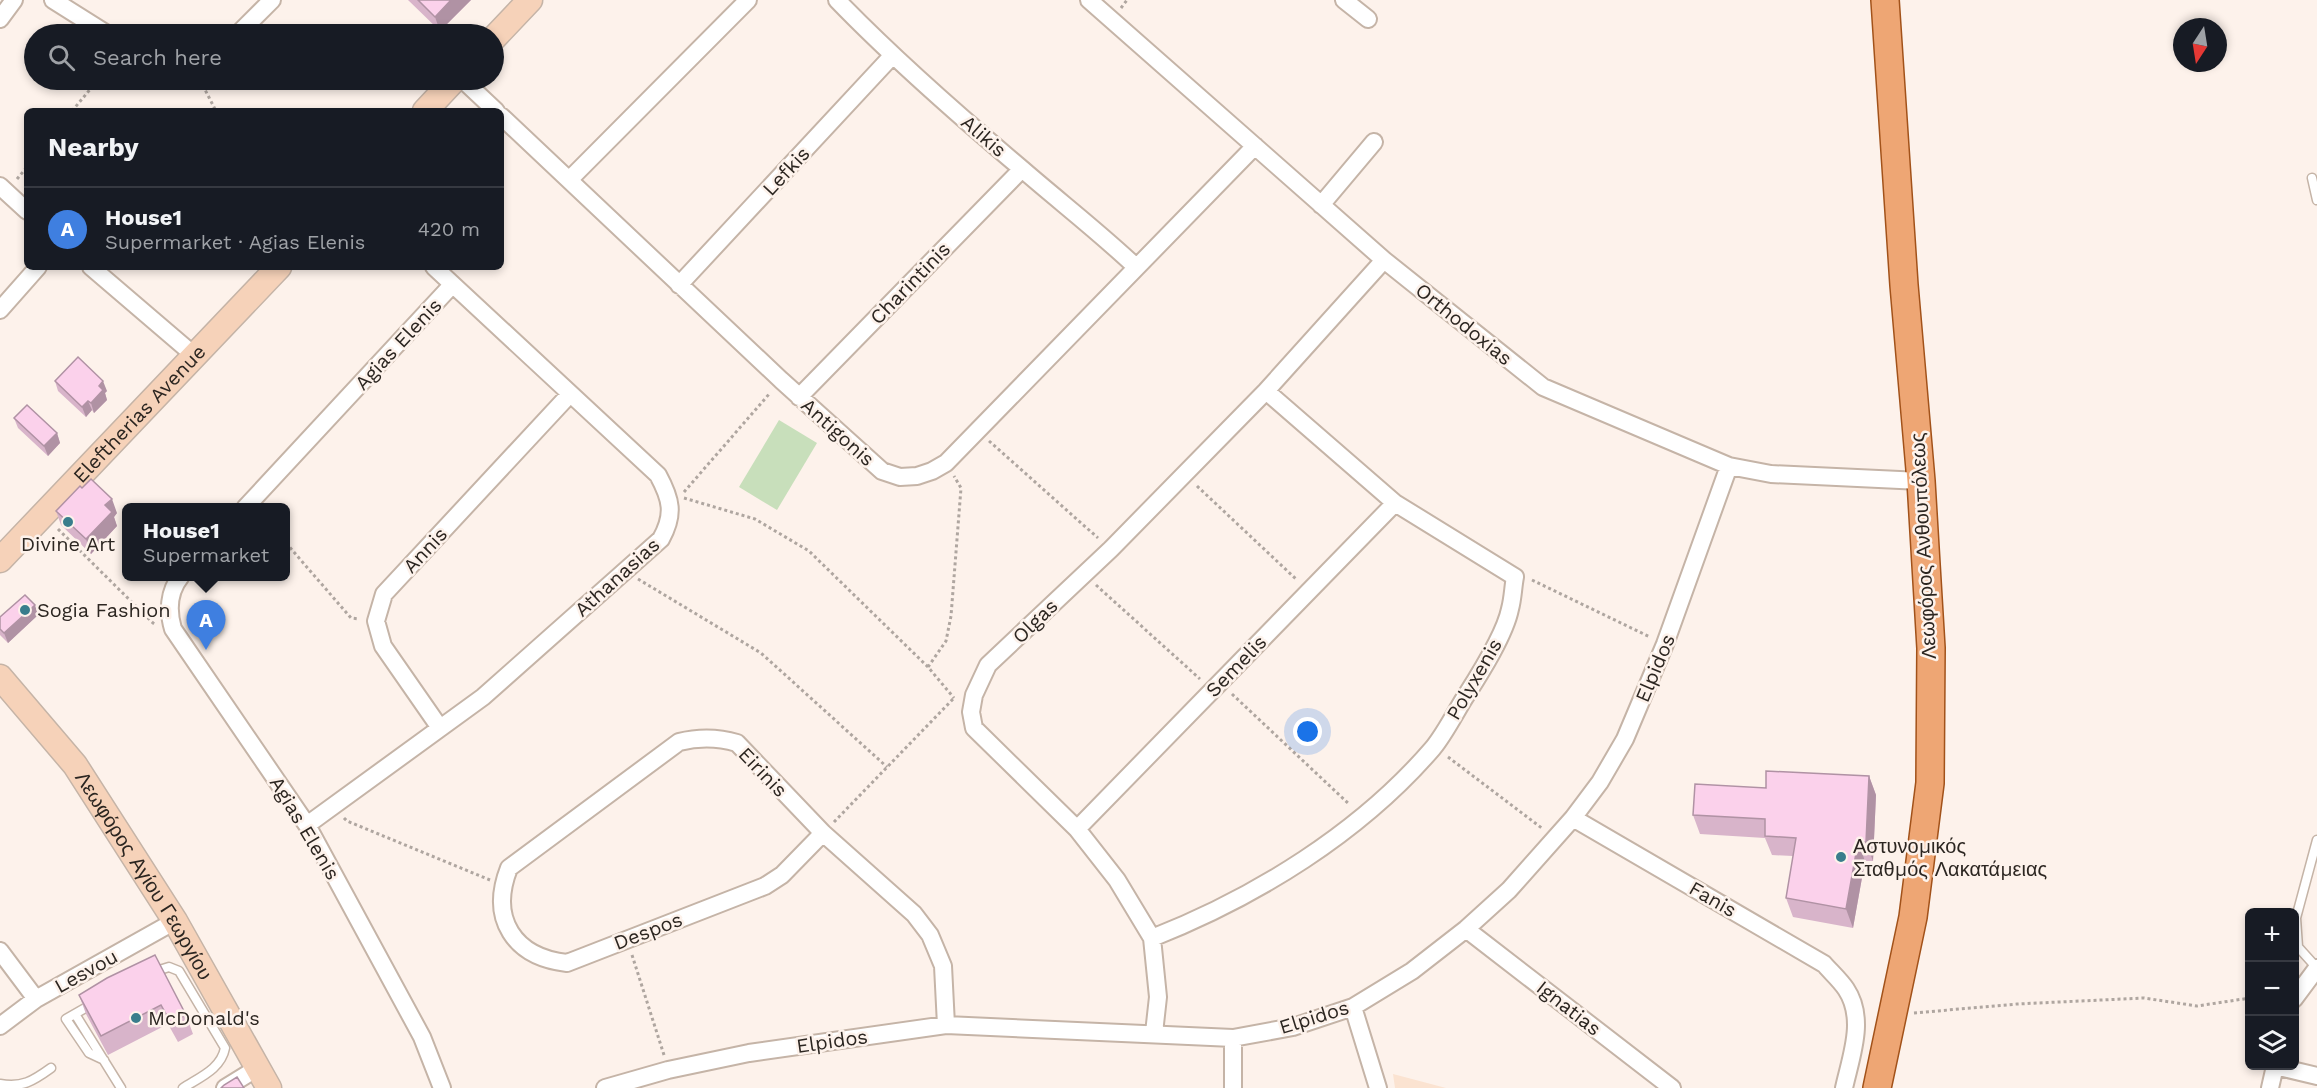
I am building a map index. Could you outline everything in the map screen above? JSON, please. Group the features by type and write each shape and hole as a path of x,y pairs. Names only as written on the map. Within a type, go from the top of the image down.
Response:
{"main road":[{"path":"504,27 530,0"},
{"name":"Λεωφόρος Ανθουπόλεως","path":"1878,1088 1913,917 1930,783 1931,648 1885,0"},
{"path":"428,108 445,90"},
{"name":"Eleftherias Avenue","path":"0,560 276,270"},
{"name":"Λεωφόρος Αγίου Γεωργίου","path":"0,677 75,765 175,921 264,1078"}],"street":[{"path":"0,19 14,0"},
{"path":"53,0 91,24"},
{"path":"248,24 272,0"},
{"path":"569,180 747,0"},
{"name":"Alikis","path":"837,0 892,56 1022,170 1093,227 1136,267"},
{"name":"Orthodoxias","path":"1089,0 1384,260 1543,387 1729,466 1771,474 1921,482"},
{"path":"1344,0 1368,19"},
{"name":"Lefkis","path":"679,285 892,56"},
{"path":"474,90 493,108"},
{"name":"Antigonis","path":"504,119 799,397 882,471 900,477 917,476 946,463 1255,146"},
{"path":"1321,205 1374,142"},
{"name":"Charintinis","path":"799,397 1022,170"},
{"path":"0,186 24,208"},
{"name":"Olgas","path":"1154,1033 1158,997 1152,938 1117,880 1077,829 974,728 971,712 974,695 988,665 1111,549 1266,391 1384,260"},
{"path":"0,310 35,270"},
{"path":"95,270 195,356"},
{"name":"Athanasias","path":"307,825 483,697 661,539 669,525 670,508 667,492 658,475 437,270"},
{"name":"Agias Elenis","path":"249,503 453,285"},
{"path":"1266,391 1395,503 1515,577"},
{"name":"Annis","path":"376,621 384,594 570,394"},
{"name":"Elpidos","path":"605,1088 668,1070 749,1053 946,1025 1057,1032 1154,1033 1233,1038 1293,1027 1353,1007 1412,971 1466,929 1509,890 1573,818 1600,782 1625,739 1665,644 1729,466"},
{"name":"Semelis","path":"1077,829 1395,503"},
{"name":"Polyxenis","path":"1152,938 1209,914 1280,876 1396,788 1434,746 1486,662 1510,610 1515,577"},
{"path":"172,629 169,613 172,596 179,581"},
{"path":"376,621 383,646 440,728"},
{"name":"Agias Elenis","path":"172,629 307,825 422,1037 442,1088"},
{"name":"Eirinis","path":"503,885 509,868 679,742 695,738 737,743 823,833 914,914 930,935 938,949 943,966 946,1025"},
{"name":"Fanis","path":"1573,818 1824,964 1846,989 1855,1008 1856,1028 1844,1088"},
{"name":"Despos","path":"503,885 504,919 511,934 525,950 548,961 567,963 765,886 782,874 823,833"},
{"name":"Lesvou","path":"0,1026 36,999 175,921"},
{"name":"Ignatias","path":"1466,929 1672,1088"},
{"path":"0,951 36,999"},
{"path":"2299,993 2317,968"},
{"path":"1353,1007 1378,1088"},
{"path":"1233,1038 1233,1088"},
{"path":"2270,1088 2274,1070"},
{"path":"2292,1070 2317,1076"},
{"path":"225,1088 264,1078"}],"lane":[{"path":"2312,178 2317,200"},
{"path":"2317,840 2296,918 2298,947 2317,968"},
{"path":"140,978 158,969 169,967 180,971 225,1048 222,1060 210,1071 183,1088"},
{"path":"103,998 66,1019 89,1053 104,1060 121,1088"},
{"path":"0,1084 12,1087 28,1085 51,1068"}],"path":[{"path":"75,108 90,90"},
{"path":"205,90 214,108"},
{"path":"781,380 681,497 755,519 809,551 928,667 954,698"},
{"path":"978,432 1111,549"},
{"path":"928,667 946,641 951,616 961,488 946,463"},
{"path":"1184,474 1309,591"},
{"path":"44,515 153,623 172,629"},
{"path":"290,549 351,618 376,621"},
{"path":"625,571 761,653 887,767"},
{"path":"1084,574 1362,816"},
{"path":"1515,577 1526,577 1665,644"},
{"path":"823,833 954,698 974,695"},
{"path":"1434,746 1554,838"},
{"path":"333,806 347,821 503,885"},
{"path":"627,939 668,1070"},
{"path":"1893,1015 2017,1004 2096,1000 2144,998 2197,1006 2245,999"}],"shaded area":[{"path":"1393,1074 1446,1088 1395,1088"}],"green space":[{"path":"779,420 817,443 777,510 739,487"}],"building":[{"path":"418,0 451,0 435,17"},
{"path":"78,357 103,381 99,386 103,390 91,403 88,401 82,407 55,381"},
{"path":"27,405 57,433 44,446 14,418"},
{"path":"91,479 112,499 105,505 112,512 86,539 56,511 80,486 82,488"},
{"path":"25,595 35,605 4,633 0,629 0,617"},
{"name":"Αστυνομικός Σταθμός Λακατάμειας","path":"1766,771 1869,776 1866,842 1858,842 1846,909 1786,898 1796,838 1765,836 1765,819 1693,815 1695,784 1766,788"},
{"path":"155,955 186,1015 171,1023 161,1005 101,1036 79,995 107,978"},
{"path":"237,1077 244,1088 221,1088 224,1085"}],"place":[{"name":"Divine Art","path":"68,522"},
{"name":"Sogia Fashion","path":"25,610"},
{"name":"House1","path":"206,650"},
{"name":"Αστυνομικός Σταθμός Λακατάμειας","path":"1841,857"},
{"name":"McDonald's","path":"136,1018"}]}
